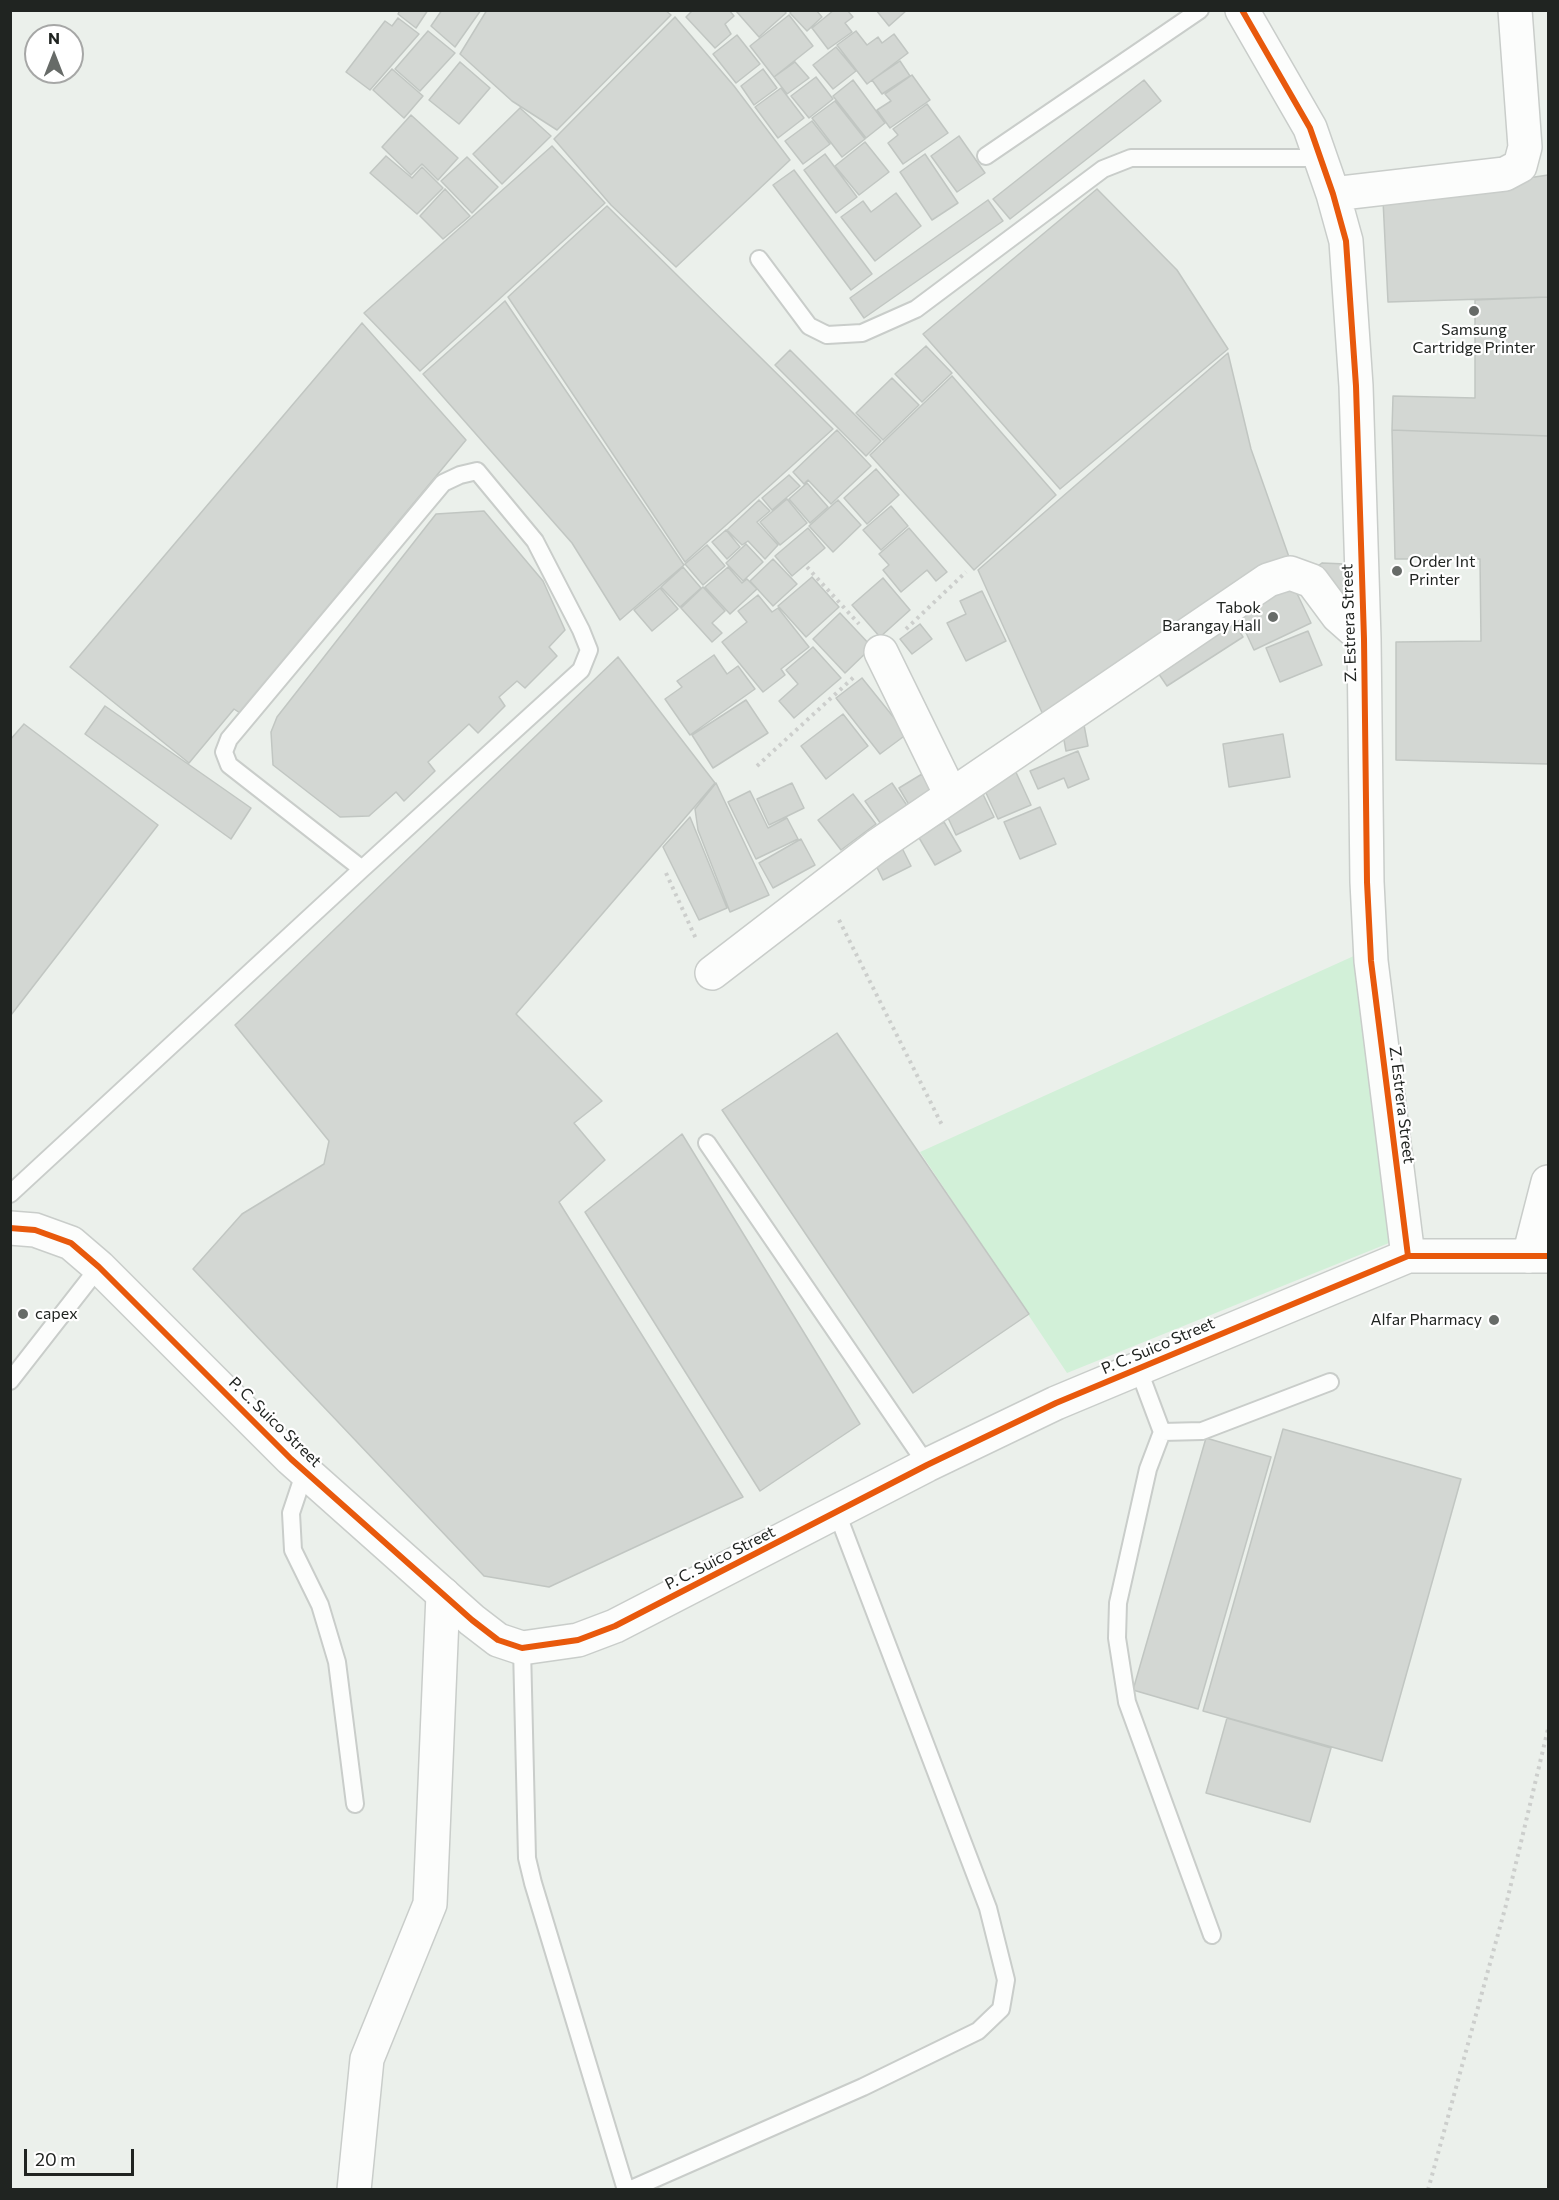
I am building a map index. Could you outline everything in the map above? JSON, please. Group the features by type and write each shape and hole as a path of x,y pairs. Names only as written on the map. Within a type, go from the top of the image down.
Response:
{"street":[{"name":"Z. Estrera Street","path":"1242,10 1310,128 1322,158 1346,241 1356,386 1364,639 1367,882 1371,961 1408,1256"},
{"path":"1333,194 1505,174 1520,166 1525,147 1515,10"},
{"path":"712,973 877,846 1268,580 1290,573 1312,581 1338,616 1364,639"},
{"path":"881,652 951,795"},
{"path":"1539,1256 1548,1182"},
{"name":"P. C. Suico Street","path":"10,1228 35,1230 71,1243 99,1267 305,1471 472,1620 498,1640 522,1648 578,1640 615,1626 927,1465 1056,1403 1408,1256 1539,1256"},
{"path":"354,2190 367,2059 430,1904 443,1594"}],"lane":[{"path":"986,156 1200,10"},
{"path":"759,259 809,326 827,335 862,333 916,309 1103,169 1131,158 1322,158"},
{"path":"10,1194 581,670 589,650 535,541 477,471 460,475 443,483 229,739 224,752 229,765 362,869"},
{"path":"707,1143 927,1465"},
{"path":"10,1381 99,1267"},
{"path":"1138,1368 1162,1432 1149,1469 1118,1603 1117,1638 1127,1702 1212,1935"},
{"path":"1162,1432 1202,1431 1330,1382"},
{"path":"305,1471 291,1513 293,1550 320,1605 337,1662 355,1804"},
{"path":"522,1648 527,1858 532,1883 628,2190 863,2087 978,2031 1001,2009 1006,1980 988,1908 837,1513"}],"path":[{"path":"807,567 869,634 881,652"},
{"path":"757,766 966,572"},
{"path":"666,873 712,973"},
{"path":"823,888 943,1127"},
{"path":"1428,2190 1506,1905 1548,1729"}],"green space":[{"path":"1356,955 1389,1243 1067,1373 920,1152"}],"building":[{"path":"400,10 428,10 416,28 398,14"},
{"path":"442,10 481,10 455,47 431,26"},
{"path":"487,10 665,10 671,15 557,130 512,101 460,54"},
{"path":"693,10 729,10 734,16 725,24 731,34 715,48 686,17"},
{"path":"784,10 786,13 759,37 736,11"},
{"path":"792,10 816,10 822,17 807,31 790,13"},
{"path":"834,10 847,10 853,17 845,23 852,32 828,49 812,28"},
{"path":"876,10 907,10 889,26"},
{"path":"789,15 813,46 774,77 750,46"},
{"path":"675,17 734,86 790,160 676,267 611,205 554,139"},
{"path":"398,18 419,34 370,90 346,72 385,21 392,26"},
{"path":"428,31 455,53 420,91 395,69"},
{"path":"856,31 867,45 878,37 882,43 894,34 908,53 867,84 837,45"},
{"path":"737,35 760,64 736,83 713,54"},
{"path":"836,47 856,71 833,89 813,65"},
{"path":"900,61 910,76 882,94 872,80"},
{"path":"460,62 490,88 459,124 429,100"},
{"path":"795,62 809,78 787,94 774,77"},
{"path":"392,69 423,96 404,118 373,90"},
{"path":"763,69 777,88 754,105 741,86"},
{"path":"912,75 930,100 890,128 877,110 891,101 885,94"},
{"path":"816,77 833,99 809,118 791,96"},
{"path":"853,80 885,123 866,138 833,96"},
{"path":"1144,80 1161,101 1010,219 993,199"},
{"path":"781,88 804,118 778,138 755,107"},
{"path":"835,101 865,139 842,157 812,118"},
{"path":"927,104 948,133 903,164 888,143 898,135 893,129"},
{"path":"520,108 551,136 502,184 473,154"},
{"path":"411,115 458,158 438,180 422,164 411,175 382,147"},
{"path":"812,121 830,144 803,164 785,141"},
{"path":"959,136 985,173 957,192 931,156"},
{"path":"865,142 889,172 859,195 835,166"},
{"path":"552,146 605,203 420,371 364,313"},
{"path":"825,154 857,197 836,213 804,170"},
{"path":"925,154 958,203 932,220 900,172"},
{"path":"386,156 412,178 422,167 443,188 417,214 370,173"},
{"path":"467,157 498,187 472,213 441,181"},
{"path":"794,170 872,274 851,290 773,185"},
{"path":"1548,175 1548,297 1388,302 1383,200"},
{"path":"445,189 470,216 443,239 420,216"},
{"path":"1097,189 1177,270 1228,349 1060,489 923,334"},
{"path":"896,193 921,226 875,261 841,217 863,201 871,212"},
{"path":"988,200 1003,221 864,318 850,298"},
{"path":"607,206 833,429 685,562 508,297"},
{"path":"1548,297 1548,436 1392,430 1393,396 1475,398 1475,300"},
{"path":"505,301 684,565 620,620 572,543 423,374"},
{"path":"362,323 466,440 240,713 234,709 189,763 70,667"},
{"path":"926,346 952,373 922,402 895,374"},
{"path":"790,350 881,441 866,456 775,365"},
{"path":"1228,353 1251,449 1289,557 1044,717 978,570"},
{"path":"952,376 1056,495 974,570 870,455"},
{"path":"892,378 919,405 883,440 856,413"},
{"path":"837,430 871,466 831,504 808,480 804,484 793,472"},
{"path":"1392,430 1548,436 1548,764 1396,760 1396,642 1481,641 1480,559 1395,559"},
{"path":"876,469 899,495 867,524 844,498"},
{"path":"789,475 800,486 772,510 762,498"},
{"path":"807,483 828,507 810,523 789,499"},
{"path":"787,499 807,523 780,545 760,522"},
{"path":"759,500 770,511 757,522 778,545 765,559 748,541 742,545 727,530"},
{"path":"838,500 861,525 833,552 809,526"},
{"path":"891,506 908,526 881,550 863,530"},
{"path":"484,511 543,581 565,630 549,647 557,656 525,688 517,681 499,697 505,706 478,733 469,724 428,762 435,771 404,801 396,792 369,816 340,817 273,765 271,732 277,717 436,514"},
{"path":"808,528 825,548 792,576 775,556"},
{"path":"909,528 947,572 936,581 927,570 901,592 883,570 889,565 879,554"},
{"path":"726,530 740,547 727,559 712,542"},
{"path":"746,544 763,562 743,581 726,563"},
{"path":"707,545 725,566 703,585 685,564"},
{"path":"773,559 797,584 773,606 750,581"},
{"path":"1322,563 1346,564 1344,606 1312,570"},
{"path":"683,567 701,588 680,607 661,587"},
{"path":"728,567 742,583 747,579 757,589 730,614 705,587"},
{"path":"812,577 839,607 806,637 778,606"},
{"path":"883,578 910,610 880,637 852,605"},
{"name":"Tabok Barangay Hall","path":"1293,585 1311,623 1254,650 1236,611"},
{"path":"703,587 725,611 712,623 722,633 712,642 681,608"},
{"path":"660,588 678,609 652,631 634,610"},
{"path":"982,591 1006,641 966,661 947,623 966,614 960,601"},
{"path":"758,595 772,612 778,608 809,647 781,669 785,675 763,692 722,642 747,622 738,611"},
{"path":"840,613 872,647 845,673 813,639"},
{"path":"1229,614 1243,637 1167,686 1152,664"},
{"path":"920,624 932,639 912,654 900,639"},
{"path":"1308,631 1322,665 1280,682 1266,648"},
{"path":"813,647 841,678 794,718 779,701 798,684 786,670"},
{"path":"714,655 727,674 738,666 755,689 690,735 665,699 682,687 677,681"},
{"path":"618,657 715,783 516,1014 602,1101 574,1123 605,1160 559,1202 743,1497 549,1587 484,1576 193,1269 242,1214 324,1164 329,1141 235,1025"},
{"path":"862,678 907,734 880,754 836,698"},
{"path":"746,700 768,733 713,768 692,735"},
{"path":"105,706 251,808 231,839 85,734"},
{"path":"843,714 868,746 826,779 801,746"},
{"path":"24,724 158,825 11,1015 10,740"},
{"path":"1084,725 1088,746 1066,751 1062,729"},
{"path":"1283,734 1290,777 1229,787 1223,744"},
{"path":"1078,751 1089,779 1068,788 1064,778 1038,789 1030,771"},
{"path":"1014,768 1031,805 998,819 981,782"},
{"path":"922,774 935,796 912,810 899,788"},
{"path":"716,783 769,895 730,912 698,830 695,809"},
{"path":"792,783 804,808 769,825 757,799"},
{"path":"892,783 910,810 883,827 865,801"},
{"path":"980,788 994,817 956,835 942,805"},
{"path":"750,791 768,828 787,818 798,839 756,859 728,802"},
{"path":"853,794 876,824 841,850 818,820"},
{"path":"1040,807 1056,844 1020,859 1004,822"},
{"path":"690,817 727,908 699,920 663,847"},
{"path":"944,822 961,851 935,865 918,836"},
{"path":"801,839 815,865 773,888 759,863"},
{"path":"899,842 911,866 883,880 871,855"},
{"path":"837,1033 1029,1314 913,1393 722,1110"},
{"path":"682,1134 860,1424 760,1491 585,1212"},
{"path":"1283,1429 1461,1479 1382,1761 1203,1711"},
{"path":"1206,1438 1271,1457 1198,1709 1133,1690"},
{"path":"1227,1718 1331,1748 1310,1822 1206,1793"}],"cycle path":[{"path":"1242,10 1310,128 1333,194 1346,241 1356,386 1364,639 1367,882 1371,961 1408,1256"},
{"path":"10,1228 35,1230 71,1243 99,1267 291,1459 472,1620 498,1640 522,1648 578,1640 615,1626 927,1465 1056,1403 1408,1256 1548,1256"}],"place":[{"name":"Samsung Cartridge Printer","path":"1474,311"},
{"name":"Order Int Printer","path":"1397,571"},
{"name":"Tabok Barangay Hall","path":"1273,617"},
{"name":"capex","path":"23,1314"},
{"name":"Alfar Pharmacy","path":"1494,1320"}]}
